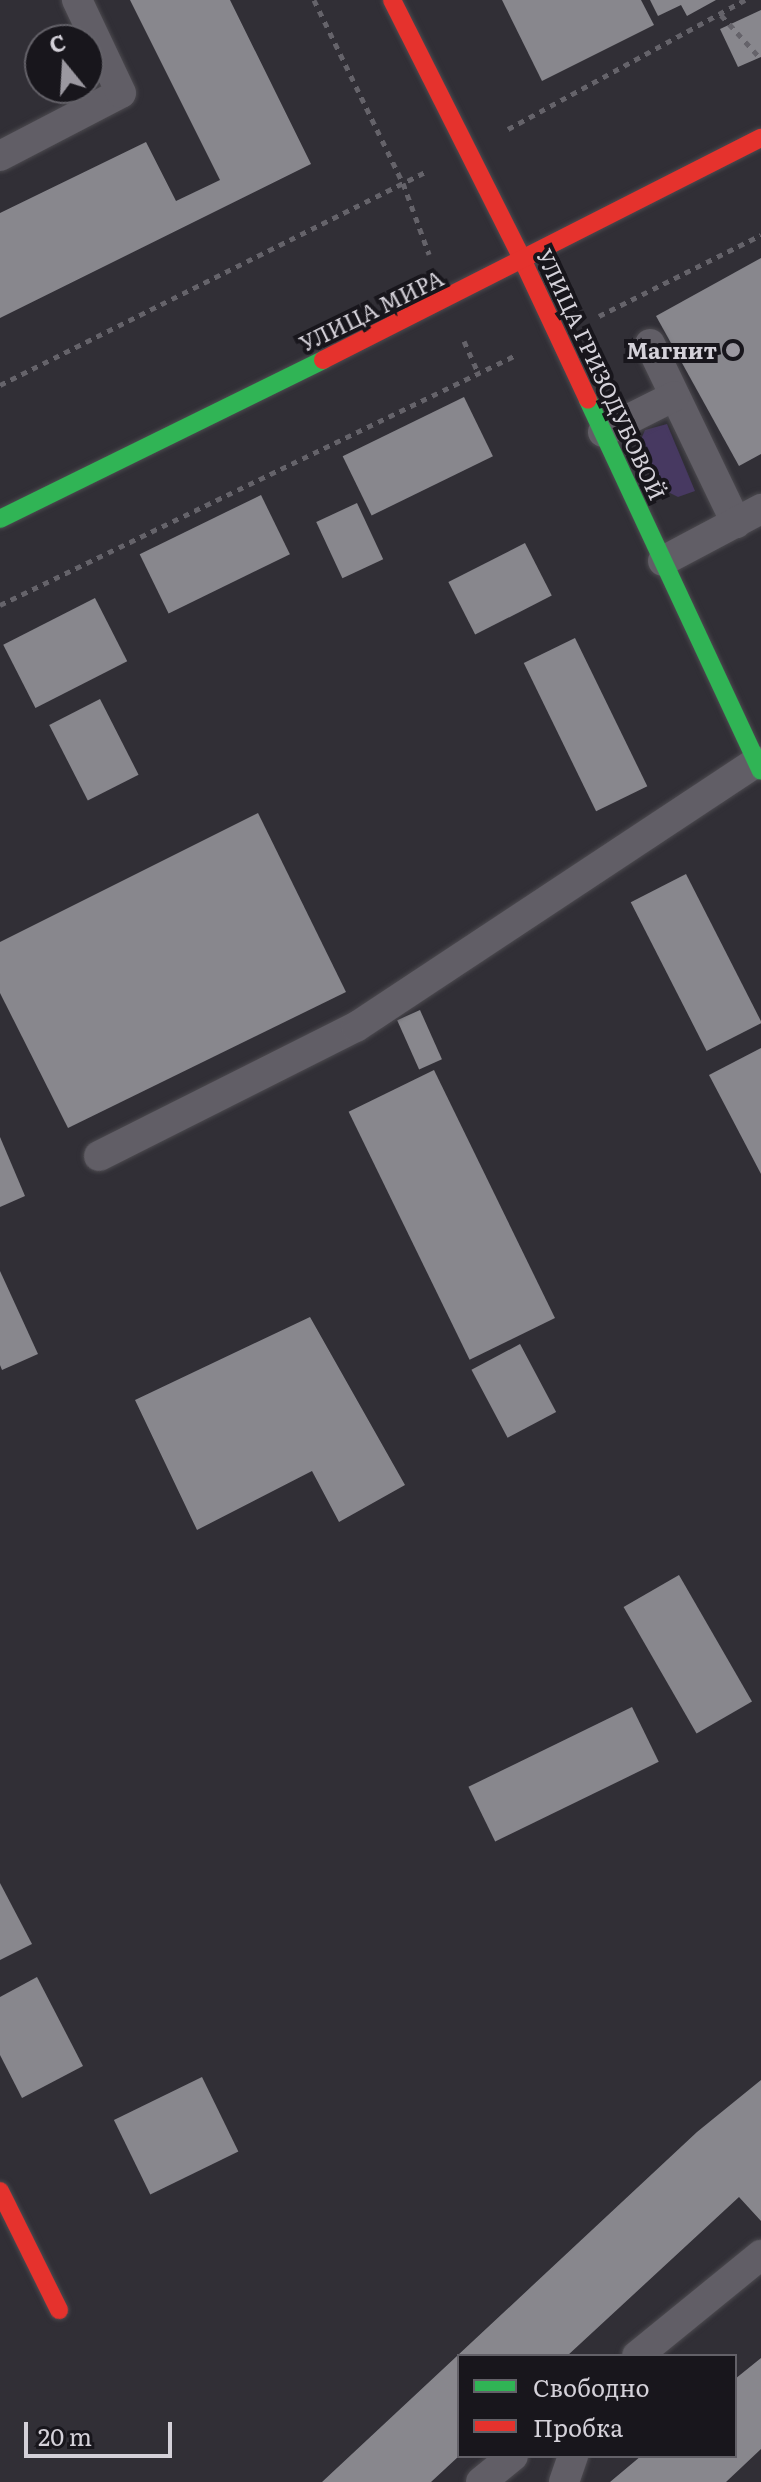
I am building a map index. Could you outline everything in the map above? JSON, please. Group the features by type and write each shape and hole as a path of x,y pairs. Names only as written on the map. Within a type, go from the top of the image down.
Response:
{"street":[{"name":"УЛИЦА ГРИЗОДУБОВОЙ","path":"392,0 523,261 759,766"},
{"name":"УЛИЦА МИРА","path":"0,519 523,261 761,138"},
{"path":"0,2191 59,2310"}],"lane":[{"path":"0,156 121,93 77,0"},
{"path":"650,344 675,396 749,516 663,561"},
{"path":"603,432 675,396"},
{"path":"99,1156 356,1027 759,766"},
{"path":"640,2354 760,2258"},
{"path":"481,2482 511,2458"},
{"path":"564,2482 572,2458"}],"path":[{"path":"314,0 403,183"},
{"path":"0,385 468,151 745,0"},
{"path":"721,15 761,59"},
{"path":"0,605 761,235"}],"shaded area":[{"path":"667,424 695,491 678,497 658,487 639,444 645,430"}],"building":[{"path":"130,0 230,0 311,164 0,318 0,213 146,142 176,201 220,180"},
{"path":"502,0 641,0 654,25 542,81"},
{"path":"650,0 716,0 687,16 681,5 658,16"},
{"path":"761,10 761,57 738,67 720,29"},
{"path":"761,258 761,454 739,466 656,316"},
{"path":"464,397 493,456 372,516 343,456"},
{"path":"261,495 290,554 169,614 140,554"},
{"path":"357,503 383,559 342,578 316,522"},
{"path":"525,543 552,596 475,635 448,582"},
{"path":"95,598 127,661 35,708 3,645"},
{"path":"575,638 647,786 596,811 524,663"},
{"path":"100,699 139,775 88,801 49,725"},
{"path":"258,813 346,992 68,1128 0,993 0,942"},
{"path":"686,874 761,1021 707,1051 631,902"},
{"path":"420,1010 442,1059 419,1069 397,1020"},
{"path":"761,1048 761,1174 709,1075"},
{"path":"434,1070 555,1318 470,1360 349,1112"},
{"path":"0,1137 25,1196 0,1207"},
{"path":"0,1271 38,1354 2,1370 0,1365"},
{"path":"310,1317 405,1485 339,1522 312,1471 197,1530 135,1400"},
{"path":"520,1344 556,1412 508,1438 471,1370"},
{"path":"679,1575 752,1701 697,1733 624,1607"},
{"path":"632,1707 659,1762 495,1842 468,1787"},
{"path":"0,1883 32,1944 0,1960"},
{"path":"37,1977 83,2066 22,2098 0,2055 0,1997"},
{"path":"202,2077 238,2152 150,2195 114,2120"},
{"path":"761,2080 761,2221 739,2197 569,2354 459,2354 697,2132"},
{"path":"457,2356 457,2458 431,2482 322,2482"},
{"path":"761,2358 761,2449 726,2482 610,2482 639,2458 737,2458 737,2377"}],"traffic: fast":[{"path":"0,519 323,360"},
{"path":"588,400 761,771"}],"traffic: jam":[{"path":"392,0 523,261 588,400"},
{"path":"323,360 761,138"},
{"path":"0,2191 59,2310"}],"place":[{"name":"Магнит","path":"733,350"}]}
